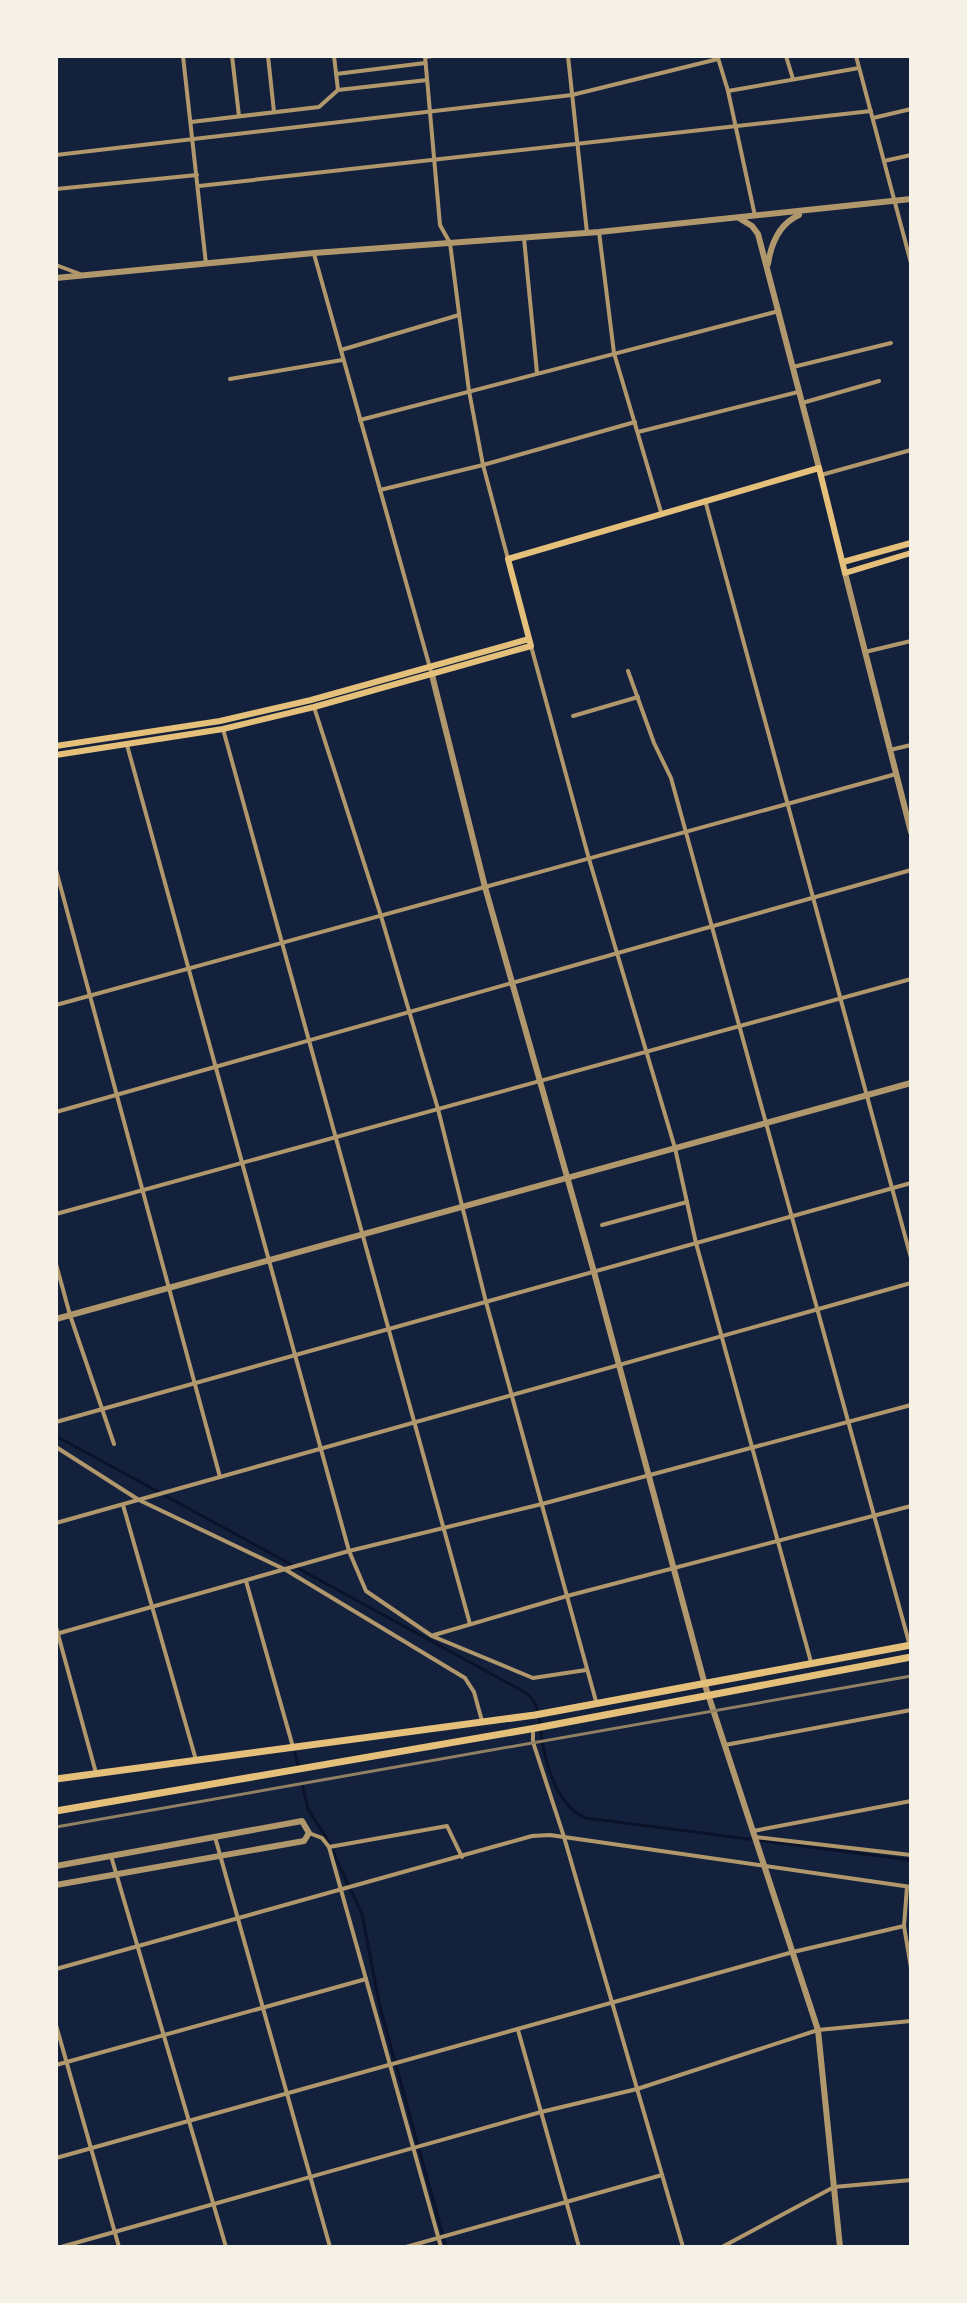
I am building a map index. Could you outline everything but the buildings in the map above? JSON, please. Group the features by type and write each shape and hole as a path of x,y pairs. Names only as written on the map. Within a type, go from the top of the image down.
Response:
{"main road":[{"path":"56,755 223,729 314,707 530,642 508,559 661,512 820,472 845,573 911,553"},
{"path":"843,562 911,543"},
{"path":"56,746 220,721 431,671"},
{"path":"56,1779 550,1713 911,1646"},
{"path":"56,1811 551,1725 911,1657"}],"street":[{"path":"183,56 206,264"},
{"path":"232,56 239,116"},
{"path":"268,56 274,112"},
{"path":"334,56 338,90"},
{"path":"336,74 433,56"},
{"path":"568,56 587,233"},
{"path":"786,56 793,79"},
{"path":"856,56 911,263"},
{"path":"56,155 572,95 717,57 728,91 755,216"},
{"path":"425,59 440,225 450,243 469,391 483,465 508,559"},
{"path":"728,91 859,68"},
{"path":"191,122 319,107 338,90 427,80"},
{"path":"873,118 911,109"},
{"path":"199,186 871,111"},
{"path":"884,161 911,155"},
{"path":"56,189 198,174"},
{"path":"56,278 314,253 599,232 911,199"},
{"path":"768,268 770,251 780,230 792,218 807,212"},
{"path":"739,218 758,234 820,472 911,450"},
{"path":"599,232 614,353 661,512"},
{"path":"524,238 537,373"},
{"path":"314,253 431,671 485,887 594,1272 705,1685 818,2030 840,2247"},
{"path":"56,265 82,276"},
{"path":"360,420 779,311"},
{"path":"341,350 459,315"},
{"path":"793,367 891,343"},
{"path":"230,379 343,360"},
{"path":"802,403 879,381"},
{"path":"638,432 800,392"},
{"path":"380,490 635,422"},
{"path":"705,500 911,1258"},
{"path":"845,573 911,832"},
{"path":"865,652 911,641"},
{"path":"530,642 589,859 675,1148 696,1243 812,1664"},
{"path":"628,671 654,743 671,778 911,1646"},
{"path":"573,716 638,697"},
{"path":"314,707 381,916 438,1109 486,1302 597,1705"},
{"path":"223,729 470,1624"},
{"path":"127,745 349,1551 366,1591 432,1636 533,1678 586,1670"},
{"path":"890,750 911,745"},
{"path":"56,1005 896,774"},
{"path":"56,870 220,1477"},
{"path":"56,1112 911,870"},
{"path":"56,1214 911,979"},
{"path":"56,1319 911,1083"},
{"path":"56,1422 911,1183"},
{"path":"602,1225 687,1202"},
{"path":"56,1264 114,1444"},
{"path":"56,1523 911,1283"},
{"path":"57,1634 349,1551 542,1504 911,1405"},
{"path":"56,1447 139,1500 286,1570 465,1678 474,1692 482,1722"},
{"path":"123,1504 196,1760"},
{"path":"432,1636 567,1596 911,1506"},
{"path":"246,1581 293,1747"},
{"path":"56,1627 96,1773"},
{"path":"725,1745 911,1710"},
{"path":"534,1728 533,1742 564,1837 683,2247"},
{"path":"754,1834 911,1801"},
{"path":"56,1866 302,1821 309,1833 322,1838 329,1847 341,1888 441,2247"},
{"path":"329,1847 447,1826 462,1857"},
{"path":"56,1885 304,1841 309,1833"},
{"path":"754,1834 911,1855"},
{"path":"56,1969 532,1836 564,1837 909,1886 904,1926 911,1966"},
{"path":"215,1837 330,2247"},
{"path":"111,1856 226,2247"},
{"path":"56,2158 793,1952 904,1926"},
{"path":"56,2065 366,1979"},
{"path":"61,2247 541,2112 637,2089 818,2030 911,2021"},
{"path":"56,2025 119,2247"},
{"path":"518,2029 579,2247"},
{"path":"406,2247 662,2174"},
{"path":"722,2247 834,2187 911,2180"}],"waterway":[{"path":"56,1436 528,1694 538,1712 552,1778 562,1798 586,1818 911,1860"},
{"path":"295,1753 298,1766"},
{"path":"303,1787 308,1809 327,1839 362,1914 380,2007 446,2247"}],"railway":[{"path":"56,1827 911,1676"}]}
